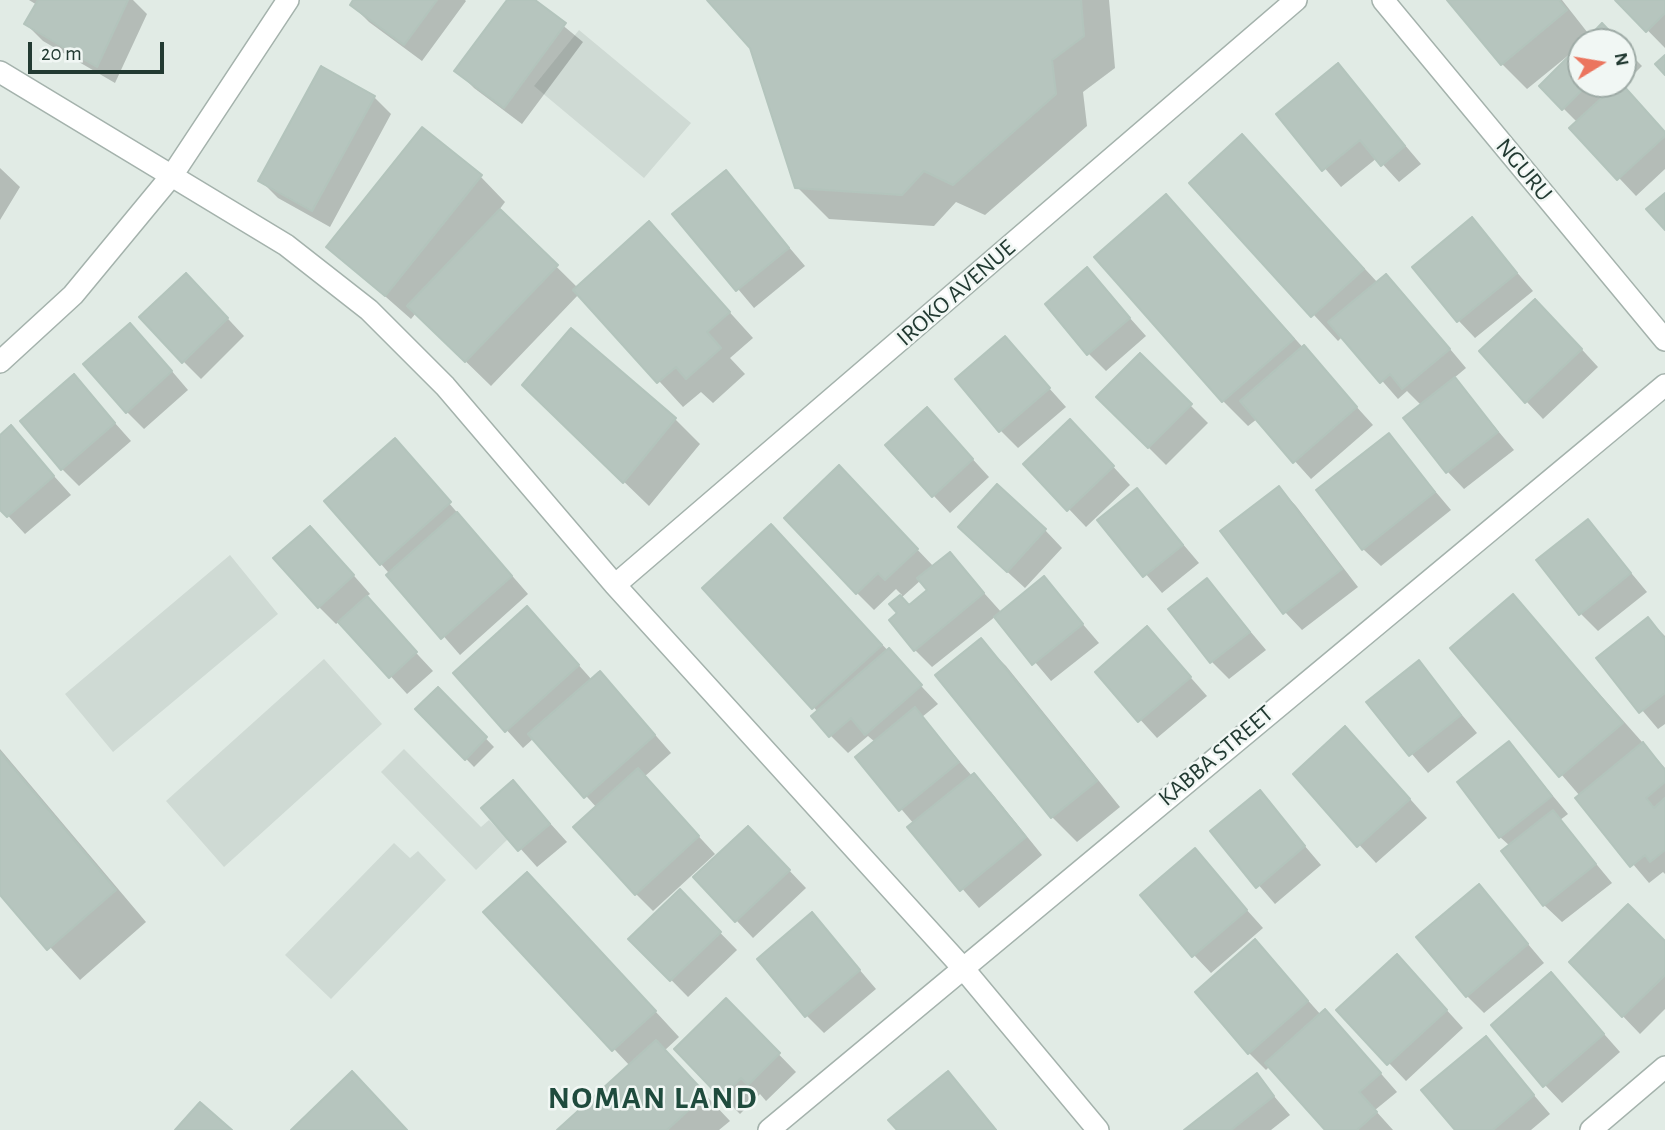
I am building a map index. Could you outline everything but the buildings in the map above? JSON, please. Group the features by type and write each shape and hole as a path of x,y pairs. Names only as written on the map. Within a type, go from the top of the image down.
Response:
{"street":[{"path":"0,362 73,295 173,174 288,0"},
{"name":"IROKO AVENUE","path":"615,585 1296,0"},
{"name":"NGURU","path":"1383,0 1665,340"},
{"path":"0,72 173,174 286,245 369,310 444,386 615,585 962,967 1098,1130"},
{"name":"KABBA STREET","path":"769,1130 1665,384"},
{"path":"1591,1130 1665,1067"}],"shaded area":[{"path":"579,30 691,123 644,178 534,86"},
{"path":"230,555 278,614 113,752 65,694"},
{"path":"324,659 382,724 224,867 166,801"},
{"path":"404,749 481,827 489,820 508,839 476,870 381,772"},
{"path":"394,843 410,858 418,851 446,880 331,999 285,955"}],"district":[{"name":"NOMAN LAND","path":"653,1098"}]}
